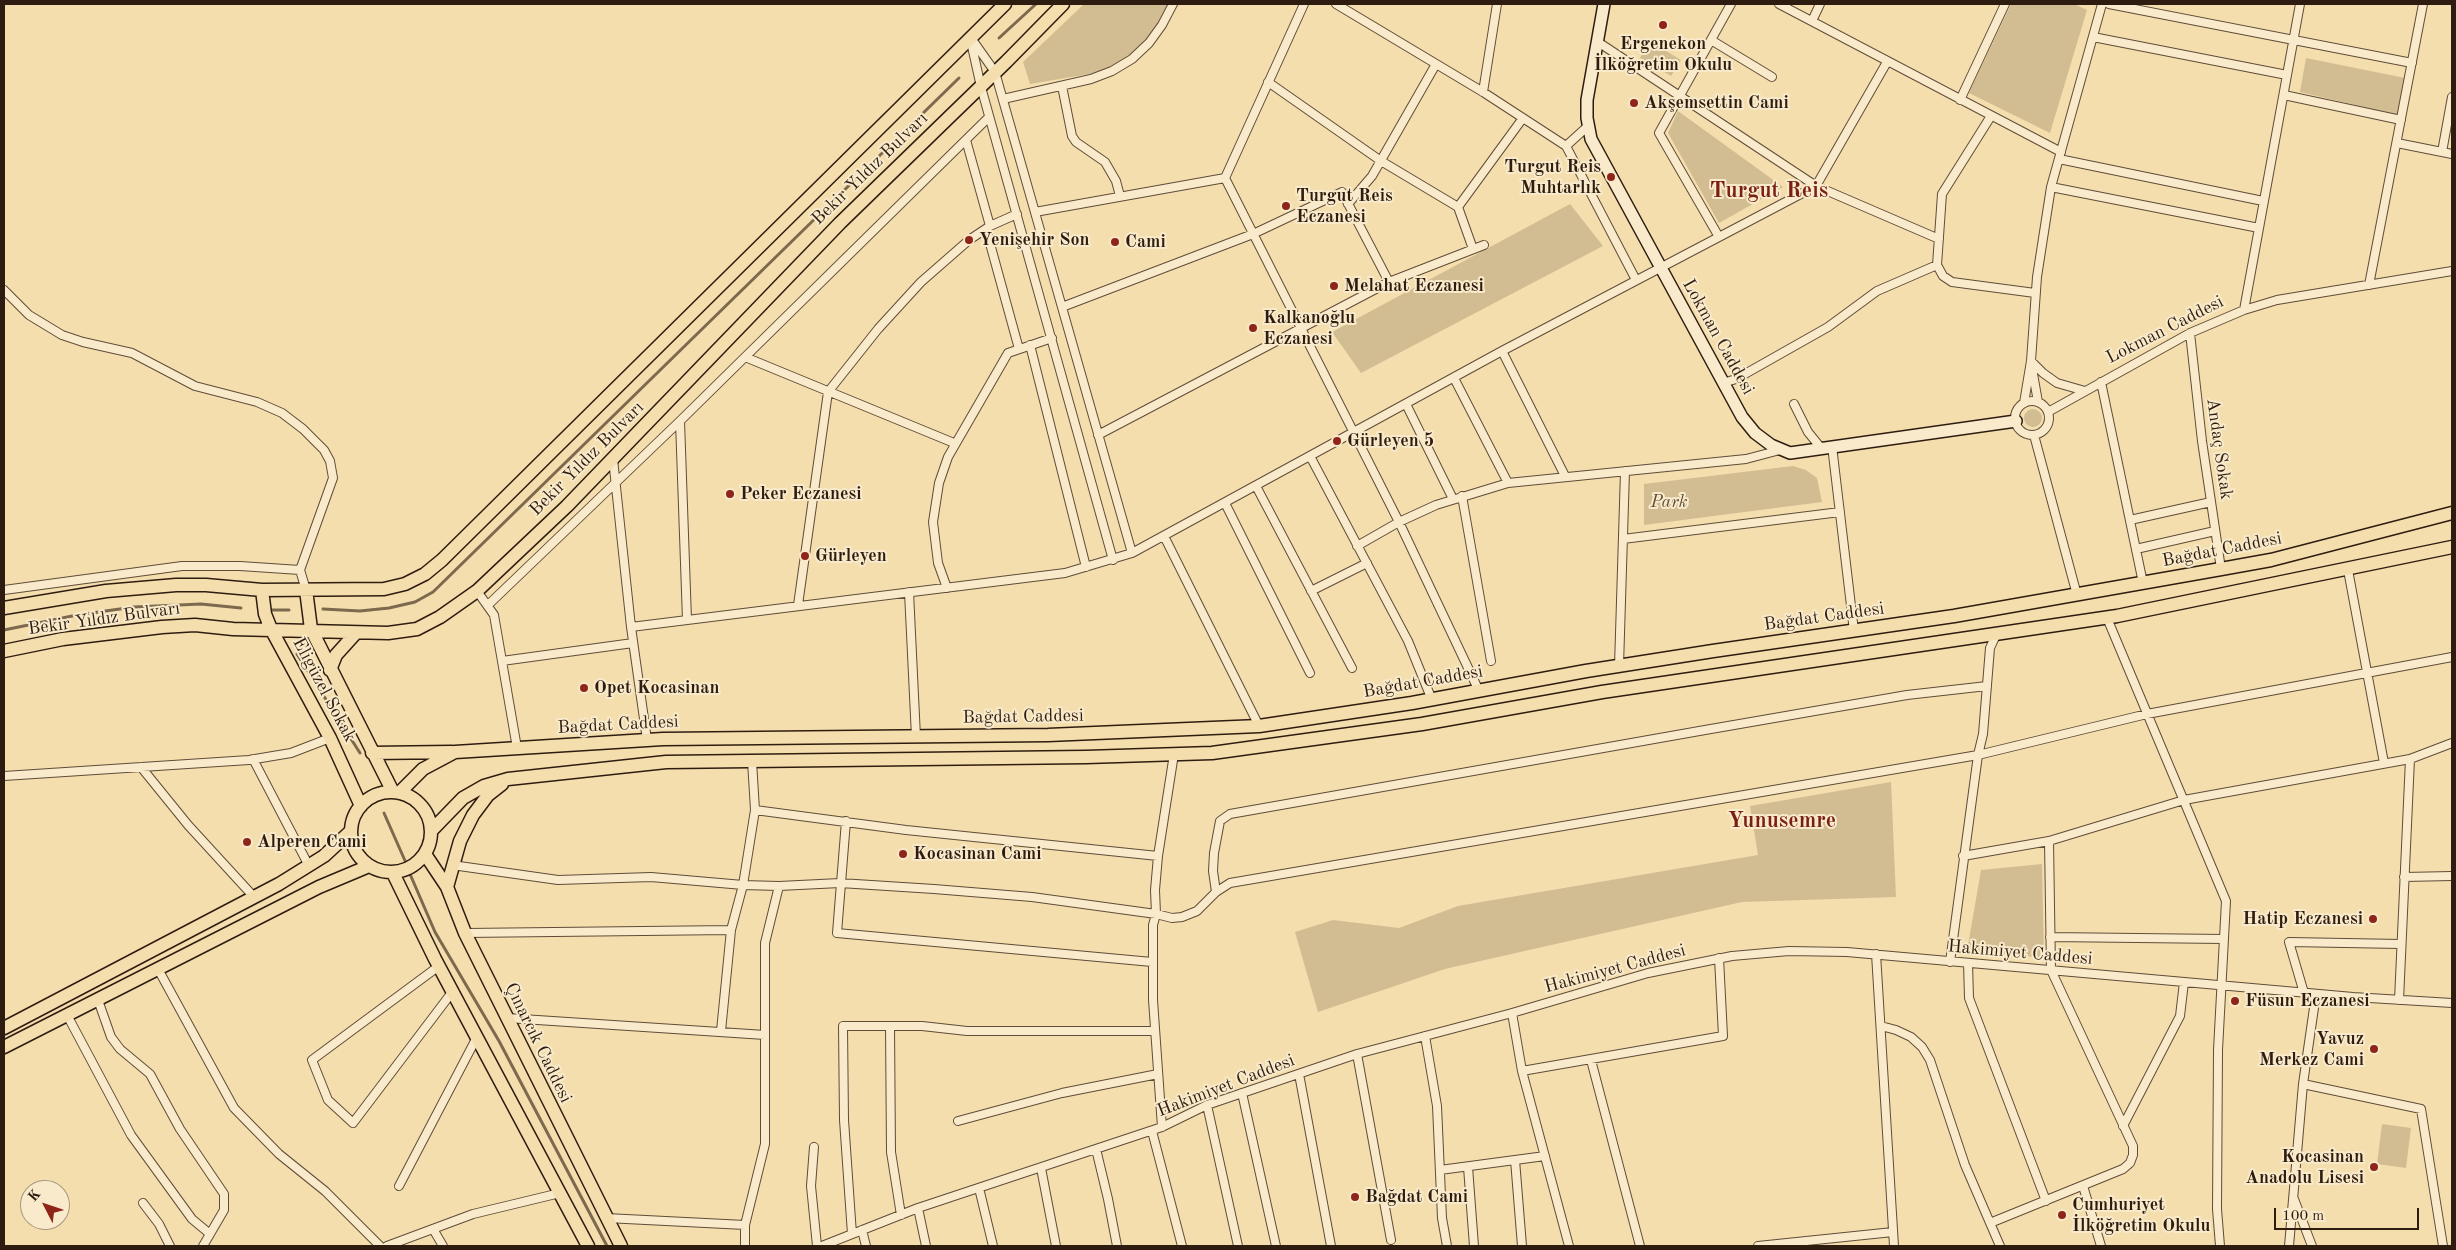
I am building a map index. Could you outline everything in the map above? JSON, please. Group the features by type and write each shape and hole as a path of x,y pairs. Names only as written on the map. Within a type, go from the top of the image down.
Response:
{"main road":[{"name":"Bekir Yıldız Bulvarı","path":"4,608 72,596 152,586 206,585 262,590 384,589 410,582 434,567 1005,4"},
{"name":"Bekir Yıldız Bulvarı","path":"4,651 63,639 195,625 233,629 311,630 355,634 388,633 416,629 440,617 477,591 613,460 840,222 996,72 1063,4"},
{"name":"Bağdat Caddesi","path":"396,793 424,769 455,752 647,740 1048,735 1259,726 1432,700 1619,666 1954,616 2077,595 2290,556 2452,513"},
{"path":"432,830 463,798 484,786 508,779 666,762 1212,753 1422,724 1611,690 2107,618 2348,570 2452,547"},
{"name":"Eligüzel Sokak","path":"262,590 265,614 271,629 330,738 361,806"},
{"name":"Eligüzel Sokak","path":"306,590 311,630 372,752 396,793"},
{"path":"330,670 336,655 355,634"},
{"path":"372,752 455,752"},
{"path":"447,887 460,841 473,815 488,795 508,779"},
{"path":"385,792 396,793 412,797 423,806 429,817 432,830 430,843 425,854 417,864 406,870 393,873 380,871 369,866 359,857 353,845 351,831 354,818 361,806 372,797 385,792"},
{"path":"4,1028 254,897 309,866 324,856 351,831"},
{"name":"Çınarcık Caddesi","path":"425,854 447,887 465,933 621,1246"},
{"path":"4,1047 318,887 369,866"},
{"path":"393,873 439,966 588,1246"}],"street":[{"path":"1003,99 1102,76 1132,59 1156,35 1173,4"},
{"path":"1225,178 1304,4"},
{"path":"1336,4 1483,92 1566,146 1636,280"},
{"path":"1483,92 1497,4"},
{"name":"Lokman Caddesi","path":"1604,4 1588,100 1588,126 1591,140 1748,426 1763,440 1780,450"},
{"path":"1720,237 1659,133 1732,4"},
{"path":"1779,4 1991,116 2060,156 2264,202"},
{"path":"1812,21 1820,4"},
{"path":"1960,100 2005,4"},
{"path":"2031,361 2038,402 2048,412 2047,426 2041,433 2034,435 2022,432 2016,421 2018,410 2024,403 2031,361 2036,293 2051,187 2102,4"},
{"path":"2109,4 2131,6 2293,41 2412,63"},
{"path":"2244,310 2300,4"},
{"path":"2369,285 2423,4"},
{"path":"2093,37 2287,75"},
{"path":"970,38 996,72 1132,553"},
{"path":"970,38 980,87 1113,560"},
{"path":"1711,40 1772,77"},
{"path":"1598,42 1681,94 1816,186 1939,239"},
{"path":"631,627 1065,573 1132,553 1502,351 1816,186 1887,62"},
{"path":"1348,204 1372,176 1436,64"},
{"path":"1268,82 1381,160 1458,207 1473,249"},
{"path":"1062,86 1074,139 1095,153 1109,168 1116,181 1120,196"},
{"path":"2284,95 2401,120"},
{"path":"2442,152 2452,97"},
{"path":"1991,116 1942,194 1938,265 1943,276 1952,282 2036,293"},
{"path":"488,605 746,357 989,117"},
{"path":"1458,207 1523,118"},
{"path":"1566,146 1588,126"},
{"path":"966,140 1019,349"},
{"path":"2397,143 2452,154"},
{"path":"1035,212 1225,178"},
{"path":"1225,178 1352,433 1399,522 1479,691"},
{"path":"2051,187 2259,228"},
{"path":"1062,307 1253,234 1342,192 1389,282"},
{"path":"798,605 828,392 860,349 899,305 956,250 988,227 1017,214"},
{"path":"1098,435 1389,282 1484,244"},
{"path":"1723,383 1736,379 1828,327 1877,291 1938,265"},
{"name":"Lokman Caddesi","path":"2048,412 2190,333 2244,310 2276,300 2452,271"},
{"path":"4,290 29,314 62,335 83,342 132,353 195,386 269,407 303,429 327,455 332,466 333,478 300,570 306,590"},
{"name":"Andaç Sokak","path":"2190,333 2211,502 2222,569"},
{"path":"947,588 938,563 933,522 938,483 954,443 1008,353 1052,338"},
{"path":"1030,345 1086,567"},
{"path":"1502,351 1565,476"},
{"path":"746,357 954,443"},
{"path":"2031,361 2057,383 2085,391"},
{"path":"1454,378 1508,483"},
{"path":"2101,382 2143,583"},
{"path":"2024,403 2038,402"},
{"path":"1406,404 1453,499"},
{"path":"1794,404 1808,432 1827,447 1840,512 1854,631"},
{"path":"680,421 687,620"},
{"path":"1358,546 1399,522 1453,499 1508,483 1746,459 1780,450 1790,453 2016,421"},
{"path":"2034,435 2077,595"},
{"path":"1310,456 1408,640 1432,700"},
{"path":"613,460 614,484 631,627 647,740"},
{"path":"1619,666 1625,471"},
{"path":"1256,486 1352,668"},
{"path":"1462,496 1491,661"},
{"path":"2130,520 2211,502"},
{"path":"1225,503 1310,673"},
{"path":"1623,539 1840,512"},
{"path":"2136,549 2216,531"},
{"path":"1164,536 1259,726"},
{"path":"1311,591 1367,563"},
{"path":"4,590 154,568 182,566 240,566 300,570"},
{"path":"2348,570 2384,763"},
{"path":"477,591 494,615 517,748"},
{"path":"909,592 916,737"},
{"path":"2107,618 2226,901 2217,1114 2220,1246"},
{"path":"1950,962 1963,856 1978,755 1983,734 1990,648 1996,635"},
{"path":"502,661 633,643"},
{"path":"452,864 558,880 651,876 742,885 779,886 840,883 1032,897 1156,914 1172,918 1197,912 1216,892 1230,883 1978,755 2147,714 2452,657"},
{"path":"1216,892 1213,871 1214,854 1220,821 1230,814 1802,713 1986,686"},
{"path":"4,776 253,759 290,753 330,738"},
{"path":"1963,856 2048,841 2184,800 2410,758 2452,743"},
{"path":"1162,1127 1155,1031 1152,962 1153,925 1156,914 1155,890 1158,856 1174,754"},
{"path":"2399,1000 2410,758"},
{"path":"253,759 309,866"},
{"path":"721,1031 732,930 742,885 754,810 752,761"},
{"path":"141,767 188,824 254,897"},
{"path":"754,810 906,830 1158,856"},
{"path":"846,821 837,933 1152,962"},
{"path":"1990,1223 2123,1170 2130,1163 2133,1155 2133,1146 2051,970 2048,841"},
{"path":"2404,877 2452,876"},
{"path":"745,1246 745,1225 765,1144 765,943 779,886"},
{"path":"465,933 732,930"},
{"path":"2050,937 2224,939"},
{"path":"2304,993 2289,942 2401,944"},
{"name":"Hakimiyet Caddesi","path":"822,1246 918,1208 1152,1131 1207,1105 1357,1054 1512,1013 1648,973 1719,958 1789,951 1876,954 2304,993 2452,1003"},
{"path":"1876,954 1894,1246"},
{"path":"1522,1070 1591,1060 1723,1036 1719,958"},
{"path":"1968,963 1969,998 2046,1201"},
{"path":"439,966 312,1060 328,1100 353,1123 453,991"},
{"path":"158,969 234,1108 280,1154 325,1191 380,1246"},
{"path":"2123,1126 2180,1016 2184,982"},
{"path":"2289,1246 2304,1084 2316,994"},
{"path":"98,1000 111,1037 120,1049 150,1074 180,1129 224,1194 224,1210 203,1246"},
{"path":"1512,1013 1522,1070 1569,1246"},
{"path":"67,1015 130,1135 192,1218 210,1234"},
{"path":"507,1018 766,1035"},
{"path":"852,1234 844,1120 843,1026 922,1026 967,1031 1155,1031"},
{"path":"890,1026 891,1152 901,1215"},
{"path":"1881,1026 1904,1033 1916,1042 1926,1054 1965,1164 2000,1246"},
{"path":"1425,1036 1437,1106 1442,1218 1447,1246"},
{"path":"400,1186 478,1037"},
{"path":"1357,1054 1391,1240"},
{"path":"1591,1060 1640,1246"},
{"path":"958,1121 1062,1093 1158,1074"},
{"path":"1299,1074 1331,1246"},
{"path":"2304,1084 2421,1108 2443,1246"},
{"path":"1242,1093 1276,1246"},
{"path":"1207,1105 1238,1246"},
{"path":"1152,1131 1182,1246"},
{"path":"814,1147 811,1193 817,1246"},
{"path":"1096,1149 1117,1246"},
{"path":"1440,1170 1545,1156"},
{"path":"1515,1160 1522,1246"},
{"path":"1468,1167 1474,1246"},
{"path":"1041,1168 1056,1246"},
{"path":"2083,1186 2101,1246"},
{"path":"980,1188 993,1246"},
{"path":"387,1246 473,1214 560,1193"},
{"path":"2294,1197 2312,1246"},
{"path":"143,1203 159,1224 170,1246"},
{"path":"918,1208 926,1246"},
{"path":"606,1218 745,1225"},
{"path":"434,1229 443,1246"},
{"path":"862,1230 866,1246"},
{"path":"1758,1246 1893,1232"}],"green space":[{"path":"1084,4 1177,4 1175,9 1137,51 1101,72 1030,84 1023,62"},
{"path":"2011,4 2074,4 2087,10 2050,133 1969,93"},
{"path":"1650,41 1681,60 1671,76 1640,58"},
{"path":"2306,58 2405,78 2397,115 2300,92"},
{"path":"1678,111 1783,187 1719,223 1668,133"},
{"path":"1570,204 1603,246 1361,373 1332,332"},
{"path":"2033,409 2041,414 2042,418 2037,426 2033,427 2025,422 2024,418 2029,410"},
{"name":"Park","path":"1793,466 1806,470 1817,478 1822,502 1644,525 1644,484"},
{"path":"1891,782 1896,897 1742,902 1445,969 1318,1012 1295,932 1333,920 1399,928 1458,906 1758,855 1750,806"},
{"path":"2042,864 2044,958 1967,951 1981,870"},
{"path":"2382,1124 2411,1128 2406,1168 2377,1164"}],"waterway":[{"path":"999,38 1036,4"},
{"path":"323,609 360,611 389,608 415,602 433,592 959,78"},
{"path":"4,630 77,615 134,607 201,604 241,608"},
{"path":"268,610 289,610"},
{"path":"297,654 360,753"},
{"path":"384,813 406,863"},
{"path":"410,874 435,932 499,1041 607,1246"}],"place":[{"name":"Ergenekon İlköğretim Okulu","path":"1663,25"},
{"name":"Akşemsettin Cami","path":"1634,103"},
{"name":"Turgut Reis Muhtarlık","path":"1611,177"},
{"name":"Turgut Reis Eczanesi","path":"1286,206"},
{"name":"Yenişehir Son","path":"969,240"},
{"name":"Cami","path":"1115,242"},
{"name":"Melahat Eczanesi","path":"1334,286"},
{"name":"Kalkanoğlu Eczanesi","path":"1253,328"},
{"name":"Gürleyen 5","path":"1337,441"},
{"name":"Peker Eczanesi","path":"730,494"},
{"name":"Gürleyen","path":"805,556"},
{"name":"Opet Kocasinan","path":"584,688"},
{"name":"Alperen Cami","path":"247,842"},
{"name":"Kocasinan Cami","path":"903,854"},
{"name":"Hatip Eczanesi","path":"2373,919"},
{"name":"Füsun Eczanesi","path":"2235,1001"},
{"name":"Yavuz Merkez Cami","path":"2374,1049"},
{"name":"Kocasinan Anadolu Lisesi","path":"2374,1167"},
{"name":"Bağdat Cami","path":"1355,1197"},
{"name":"Cumhuriyet İlköğretim Okulu","path":"2062,1215"}],"district":[{"name":"Turgut Reis","path":"1769,191"},
{"name":"Yunusemre","path":"1782,821"}]}
